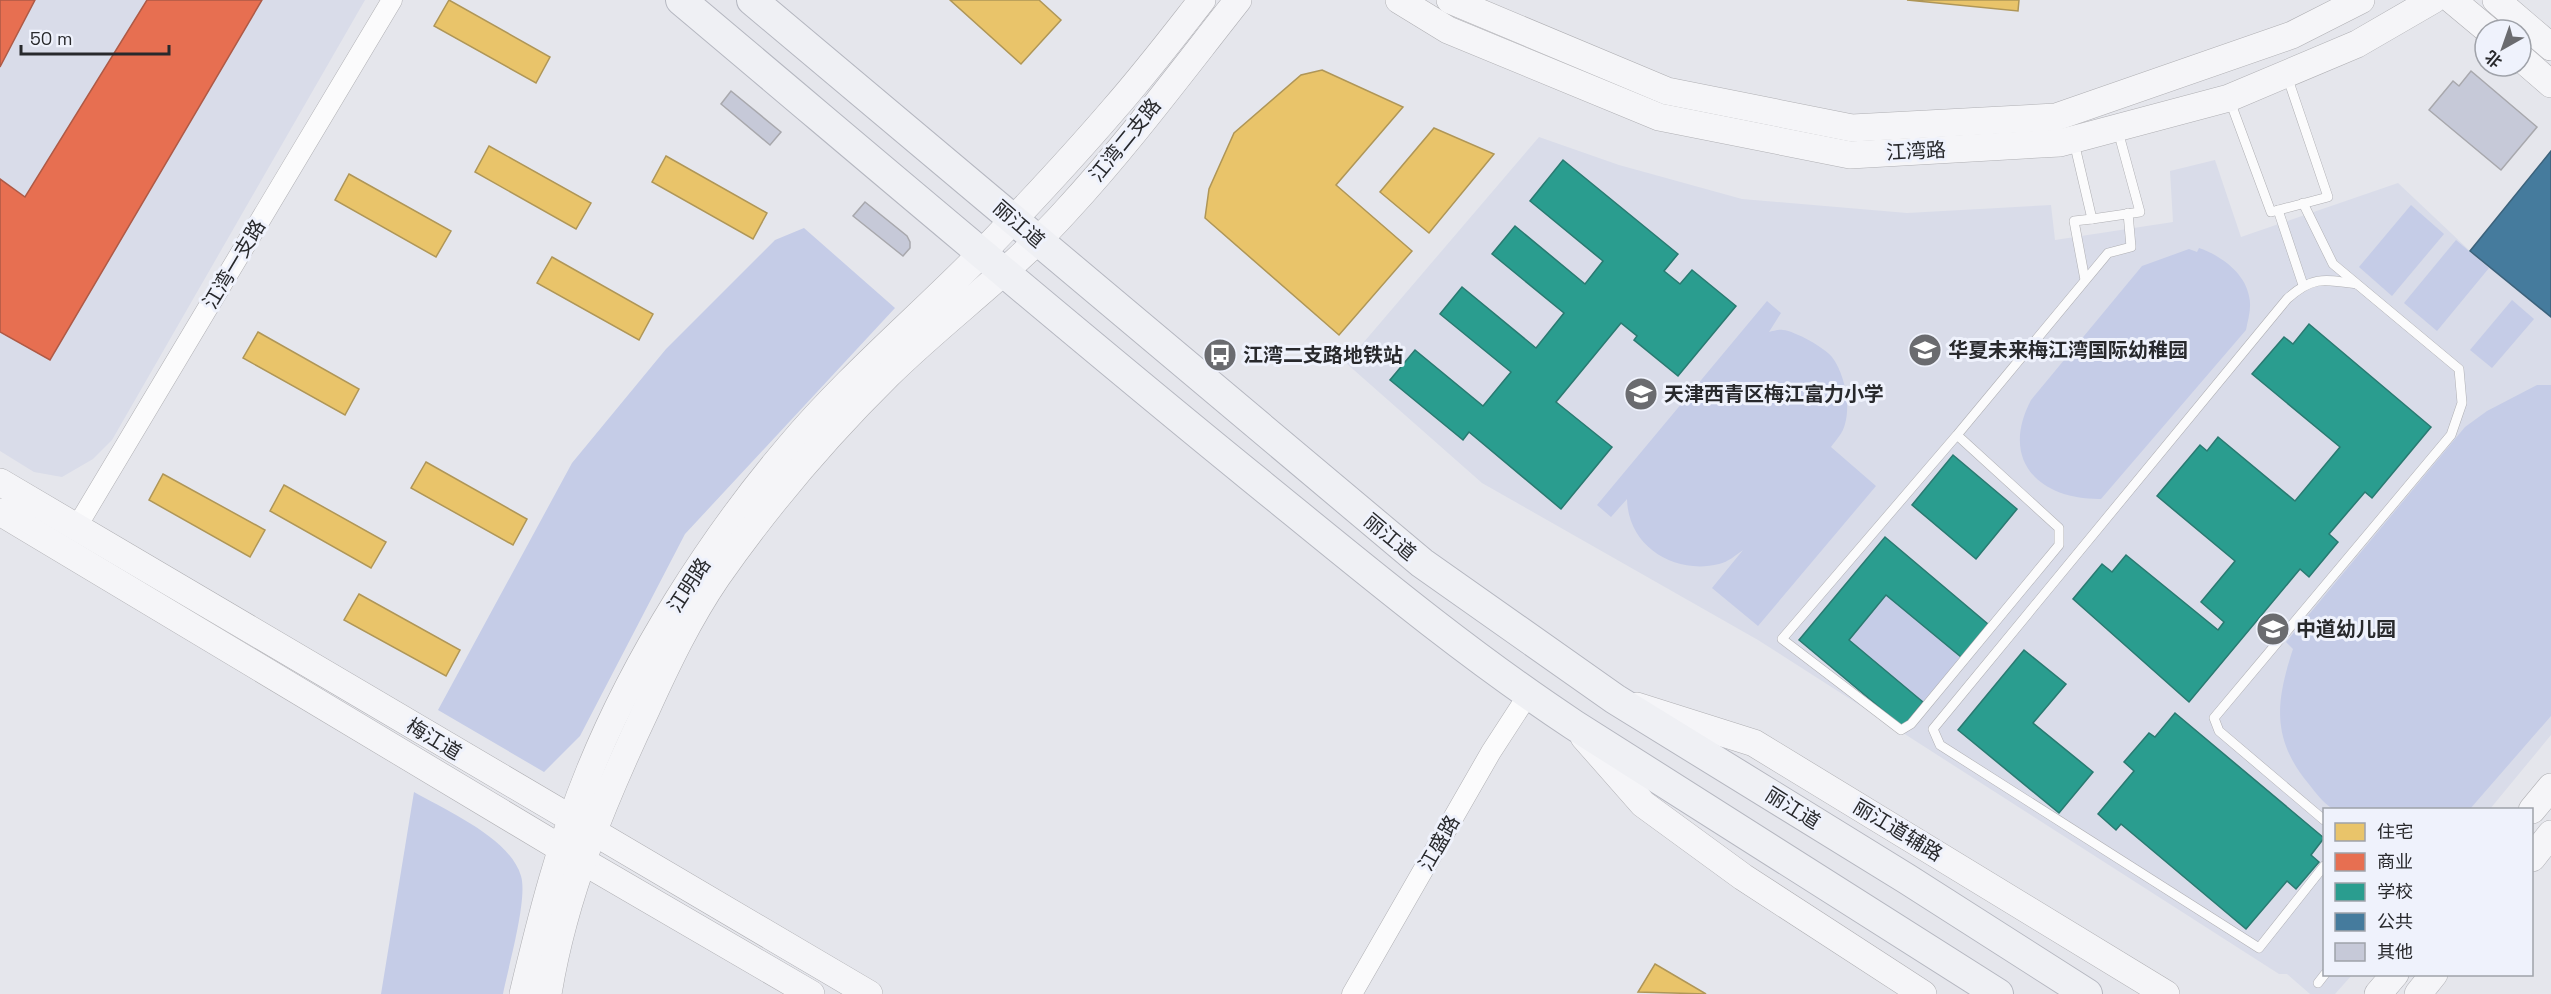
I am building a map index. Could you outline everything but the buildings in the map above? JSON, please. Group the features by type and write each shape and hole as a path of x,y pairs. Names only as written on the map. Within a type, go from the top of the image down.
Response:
{"main road":[{"name":"丽江道","path":"681,0 1098,353 1397,595 1528,695 1998,994"},
{"name":"丽江道","path":"752,0 1422,563 1615,699 1907,879 2087,994"}],"street":[{"name":"江湾一支路","path":"76,528 392,0"},
{"name":"江湾二支路","path":"981,254 1113,110 1202,0"},
{"name":"江湾二支路","path":"1005,274 1075,202 1238,0"},
{"name":"江湾路","path":"1399,0 1448,30 1659,117 1850,155 2060,143 2073,140 2229,98 2357,44 2433,0"},
{"name":"江湾路","path":"1450,0 1667,92 1852,128 2056,117 2292,35 2361,0"},
{"path":"2452,0 2473,18"},
{"path":"2496,0 2551,47"},
{"path":"2533,68 2551,84"},
{"name":"江明路","path":"523,994 544,907 572,854 582,826 590,770 628,689 679,597 731,522 789,447 838,394 981,254"},
{"name":"江明路","path":"582,826 614,778 665,669 715,580 765,512 831,433 922,342 1005,274"},
{"name":"梅江道","path":"0,482 869,994"},
{"name":"梅江道","path":"0,512 811,994"},
{"name":"江盛路","path":"1352,994 1491,752 1528,695"},
{"name":"丽江道辅路","path":"1615,699 1754,743 2166,994"},
{"path":"1574,725 1643,804 1743,877 1923,994"},
{"path":"2533,809 2551,787"},
{"path":"2533,857 2551,834"},
{"name":"江明路","path":"548,994 572,854"},
{"path":"2378,994 2394,976"},
{"path":"2418,994 2433,976"}],"lane":[{"path":"2229,98 2271,212 2328,197 2287,73"},
{"path":"2085,280 2074,221 2140,212 2117,128"},
{"path":"2073,140 2092,219"},
{"path":"2303,203 2333,264 2459,369 2462,403 2451,435 2214,718 2218,731 2323,817"},
{"path":"2278,210 2303,285"},
{"path":"1957,435 2060,528 2059,545 1911,724 1901,730 1782,639 2108,254 2131,247 2128,213"},
{"path":"2323,868 2259,948 1940,745 1933,729 2287,299 2303,285 2328,279 2356,284"},
{"path":"2318,983 2324,976"}],"shaded area":[{"path":"0,0 365,0 112,440 93,459 62,477 34,472 0,451"},
{"path":"1539,137 1619,165 1742,199 1907,213 2051,205 2055,240 2173,222 2170,171 2215,160 2241,237 2398,183 2470,251 2551,317 2551,735 2491,808 2323,808 2323,976 2351,976 2335,994 2310,994 2287,974 2279,974 1758,640 1482,483 1346,363"},
{"path":"2411,205 2444,234 2392,296 2359,267"},
{"path":"804,228 895,308 685,534 580,736 544,772 438,710 572,463 666,349 775,240"},
{"path":"2456,240 2489,268 2437,331 2404,303"},
{"path":"2199,248 2223,260 2237,273 2247,288 2250,300 2246,330 2101,499 2079,498 2060,493 2044,484 2031,473 2023,458 2020,441 2022,422 2031,400 2142,266 2189,249 2197,252"},
{"path":"2512,300 2534,319 2492,368 2470,350"},
{"path":"1767,301 1781,313 1769,332 1788,331 1823,349 1832,357 1840,371 1845,389 1847,416 1843,430 1831,447 1876,486 1758,626 1712,588 1743,550 1719,564 1686,565 1671,561 1657,554 1645,544 1629,516 1627,499 1611,517 1597,505"},
{"path":"2537,385 2551,385 2551,716 2471,808 2332,808 2320,798 2296,766 2283,735 2280,719 2281,702 2293,649 2286,642 2465,427 2487,411"},
{"path":"1886,595 1961,657 1923,702 1849,640"},
{"path":"414,792 476,827 491,838 515,862 521,876 522,900 503,994 381,994"}],"place":[{"name":"华夏未来梅江湾国际幼稚园","path":"1925,350"},
{"name":"江湾二支路地铁站","path":"1220,355"},
{"name":"天津西青区梅江富力小学","path":"1641,394"},
{"name":"中道幼儿园","path":"2273,629"}]}
